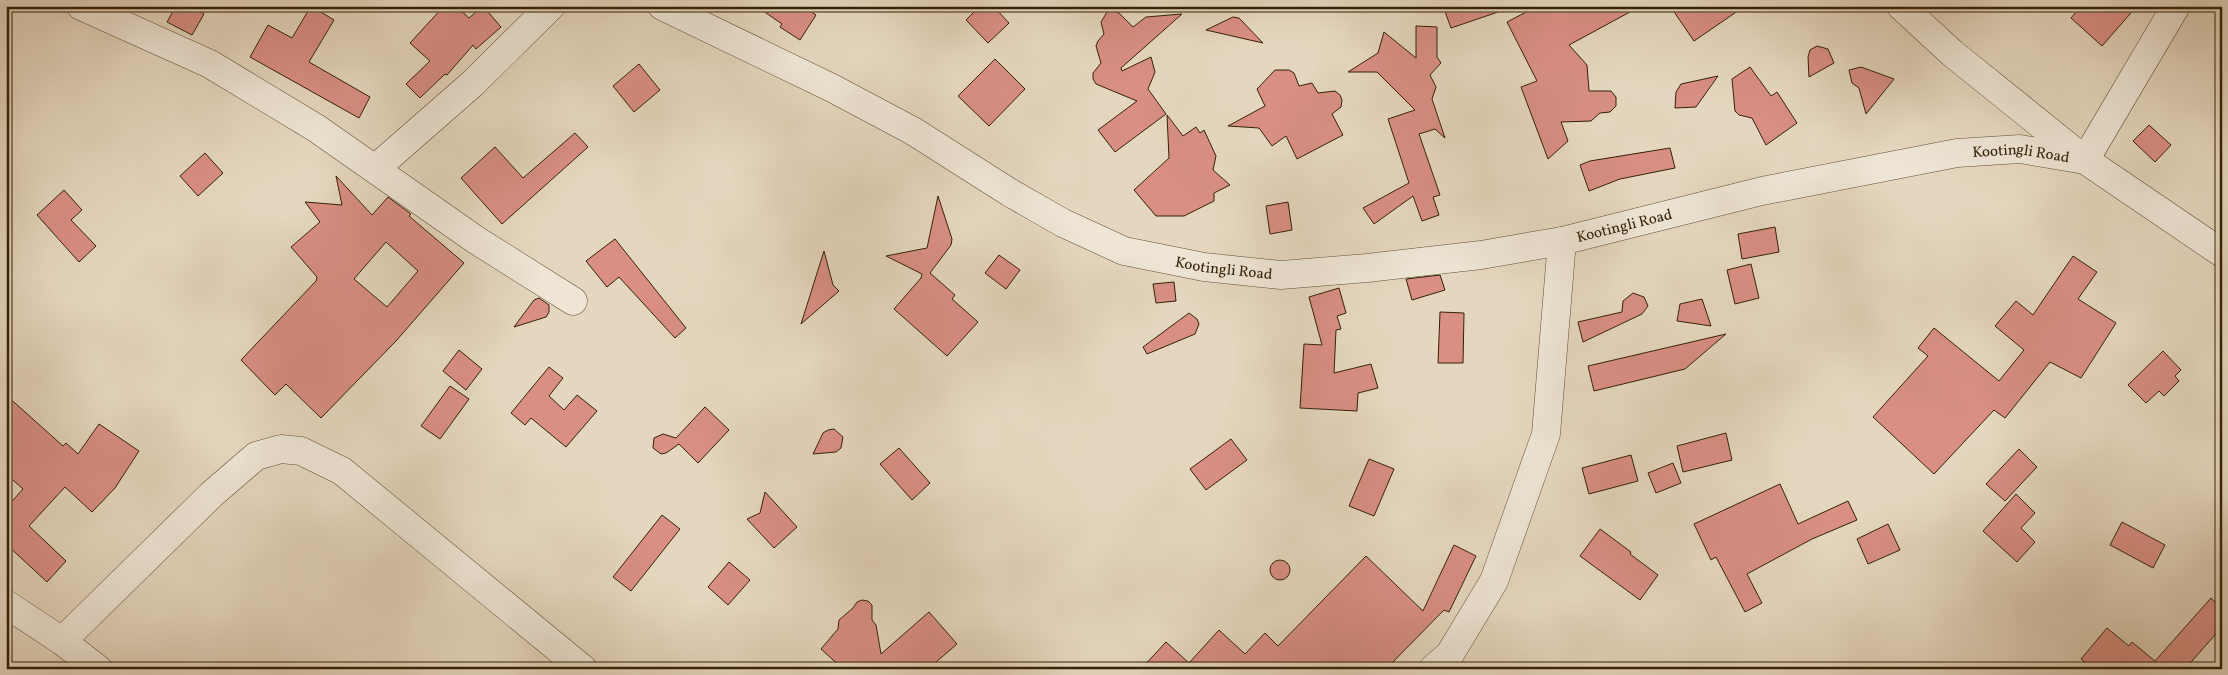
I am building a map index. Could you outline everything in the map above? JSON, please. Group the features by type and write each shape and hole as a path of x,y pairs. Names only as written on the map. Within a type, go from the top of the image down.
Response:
{"street":[{"path":"81,6 210,64 316,128 376,168 476,240 573,301"},
{"path":"376,168 472,84 551,6"},
{"name":"Kootingli Road","path":"662,6 864,105 913,132 1009,192 1063,223 1124,251 1204,267 1281,275 1367,268 1481,255 1562,240 1762,191 1957,153 2020,149 2085,160 2222,253"},
{"path":"1901,6 1952,54 2085,160 2176,6"},
{"path":"1434,669 1450,654 1494,581 1546,434 1562,240"},
{"path":"62,641 219,488 256,456 281,449 301,451 342,471 583,669"},
{"path":"6,604 62,641 98,669"}],"building":[{"path":"176,6 190,6 204,14 192,35 167,22"},
{"path":"311,6 334,20 309,62 370,97 359,118 250,57 268,25 292,38"},
{"path":"444,6 456,6 469,18 483,6 501,27 476,49 473,45 447,75 445,74 420,98 406,84 430,61 410,43"},
{"path":"756,6 802,6 816,15 800,40 780,27 782,24"},
{"path":"980,6 993,6 1009,23 988,43 966,20"},
{"path":"1443,6 1504,6 1504,10 1451,28"},
{"path":"1538,6 1641,6 1569,45 1587,65 1589,91 1611,91 1616,97 1616,106 1610,112 1600,113 1591,121 1561,122 1568,141 1548,159 1521,87 1537,81 1507,22"},
{"path":"1670,6 1745,6 1694,41"},
{"path":"2081,6 2137,6 2102,46 2071,18"},
{"path":"1107,12 1119,13 1133,27 1146,17 1182,14 1121,68 1122,71 1151,57 1155,72 1148,89 1166,114 1115,152 1098,130 1137,101 1096,84 1093,79 1093,73 1101,63 1096,46 1104,34 1101,22"},
{"path":"1233,17 1239,18 1263,43 1206,30"},
{"path":"1416,26 1437,27 1437,57 1441,63 1430,75 1436,87 1432,99 1445,138 1435,129 1419,134 1440,195 1433,197 1439,215 1422,221 1413,196 1374,224 1363,208 1409,183 1388,119 1415,110 1377,72 1348,72 1378,53 1384,32 1416,58"},
{"path":"1817,46 1828,49 1834,63 1809,77 1808,57 1810,50"},
{"path":"995,59 1025,89 989,126 958,96"},
{"path":"639,64 660,90 634,112 613,86"},
{"path":"1750,67 1771,96 1777,92 1797,123 1766,145 1752,118 1739,115 1735,111 1732,79"},
{"path":"1861,67 1894,79 1866,114 1859,88 1852,83 1849,70"},
{"path":"1275,70 1289,70 1294,73 1299,86 1312,83 1318,93 1335,91 1340,95 1342,100 1341,107 1332,114 1343,135 1297,159 1286,136 1272,146 1259,128 1228,126 1265,106 1257,89"},
{"path":"1718,76 1696,107 1675,108 1676,92 1681,84"},
{"path":"1167,115 1183,136 1196,127 1200,133 1204,130 1216,156 1213,170 1230,185 1214,193 1214,201 1184,216 1156,216 1134,190 1169,158"},
{"path":"2149,125 2171,145 2155,162 2133,141"},
{"path":"575,133 588,147 502,224 461,178 495,147 523,178"},
{"path":"1670,148 1675,168 1620,179 1589,191 1580,165 1590,161"},
{"path":"205,153 223,173 198,196 180,176"},
{"path":"336,176 372,215 388,197 411,214 409,216 464,263 396,341 321,418 286,384 275,395 241,360 316,281 317,277 291,247 320,222 305,202 342,205","holes":["386,242 418,271 387,307 354,279"]},
{"path":"64,190 82,210 71,220 96,246 79,262 37,215"},
{"path":"938,196 952,239 951,245 930,273 955,295 952,299 978,322 947,356 894,309 921,278 922,274 886,256 927,248"},
{"path":"1288,202 1292,230 1270,234 1266,206"},
{"path":"1775,227 1779,252 1742,259 1738,234"},
{"path":"615,239 686,328 675,338 619,277 607,287 586,261"},
{"path":"824,251 833,285 839,291 801,324"},
{"path":"999,255 1020,270 1006,289 985,273"},
{"path":"2073,256 2097,272 2078,299 2116,323 2081,378 2050,362 2005,418 1994,410 1934,474 1873,417 1928,356 1918,348 1934,328 1999,381 2024,350 1995,326 2016,301 2033,315"},
{"path":"1751,264 1759,298 1735,304 1727,270"},
{"path":"1440,275 1445,290 1412,300 1406,279"},
{"path":"1174,282 1176,301 1156,303 1153,284"},
{"path":"1339,288 1346,313 1337,316 1341,329 1336,330 1334,373 1371,364 1378,388 1358,393 1357,411 1300,408 1304,344 1322,345 1309,297"},
{"path":"1633,293 1644,297 1648,306 1642,314 1583,342 1578,322 1622,312 1623,301"},
{"path":"539,298 549,305 549,312 546,317 514,327 534,300"},
{"path":"1702,299 1711,326 1677,321 1680,304"},
{"path":"1440,312 1464,313 1463,363 1438,363"},
{"path":"1189,313 1197,319 1199,324 1195,334 1147,354 1143,347"},
{"path":"1726,334 1685,369 1594,391 1588,366"},
{"path":"459,350 482,369 466,390 443,371"},
{"path":"2163,351 2181,370 2175,376 2179,381 2164,396 2159,391 2146,403 2128,385"},
{"path":"549,367 563,378 549,396 564,410 577,395 597,411 566,447 531,418 525,425 511,413"},
{"path":"450,386 469,399 440,439 421,426"},
{"path":"6,395 63,446 66,443 78,454 99,424 139,451 115,488 92,512 65,487 29,526 66,561 47,582 6,544 6,508 23,489 6,474"},
{"path":"705,407 729,430 698,463 679,444 666,453 661,454 653,448 654,438 663,434 676,438"},
{"path":"834,429 843,437 841,448 836,452 813,454 823,433"},
{"path":"1726,433 1732,460 1683,472 1677,446"},
{"path":"1231,439 1247,460 1206,490 1190,469"},
{"path":"899,448 930,483 912,500 880,464"},
{"path":"2019,449 2037,467 2005,501 1986,484"},
{"path":"1631,455 1638,481 1589,494 1582,468"},
{"path":"1369,459 1394,469 1374,516 1349,506"},
{"path":"1673,463 1681,483 1656,493 1648,473"},
{"path":"1780,484 1798,524 1848,501 1857,520 1812,539 1747,574 1762,603 1745,612 1716,557 1711,560 1694,524"},
{"path":"765,492 797,527 774,548 747,519 760,513"},
{"path":"2016,494 2035,513 2021,528 2035,542 2017,562 1983,531"},
{"path":"662,515 680,529 631,591 613,577"},
{"path":"2122,522 2165,545 2153,568 2110,545"},
{"path":"1888,524 1900,550 1868,564 1857,539"},
{"path":"1600,529 1658,575 1640,600 1580,556"},
{"path":"1454,545 1476,556 1449,612 1444,610 1386,669 1141,669 1166,642 1189,663 1219,630 1245,654 1265,633 1278,646 1366,556 1423,611"},
{"path":"1276,560 1284,560 1290,566 1290,574 1284,580 1276,580 1270,574 1270,566"},
{"path":"729,562 750,580 728,605 708,587"},
{"path":"2211,598 2222,608 2222,627 2185,669 2092,669 2081,659 2107,628 2129,646 2132,642 2155,661"},
{"path":"862,600 868,601 872,605 872,620 876,625 881,654 929,612 957,644 928,669 843,669 821,649 838,629 839,620 857,602"}]}
